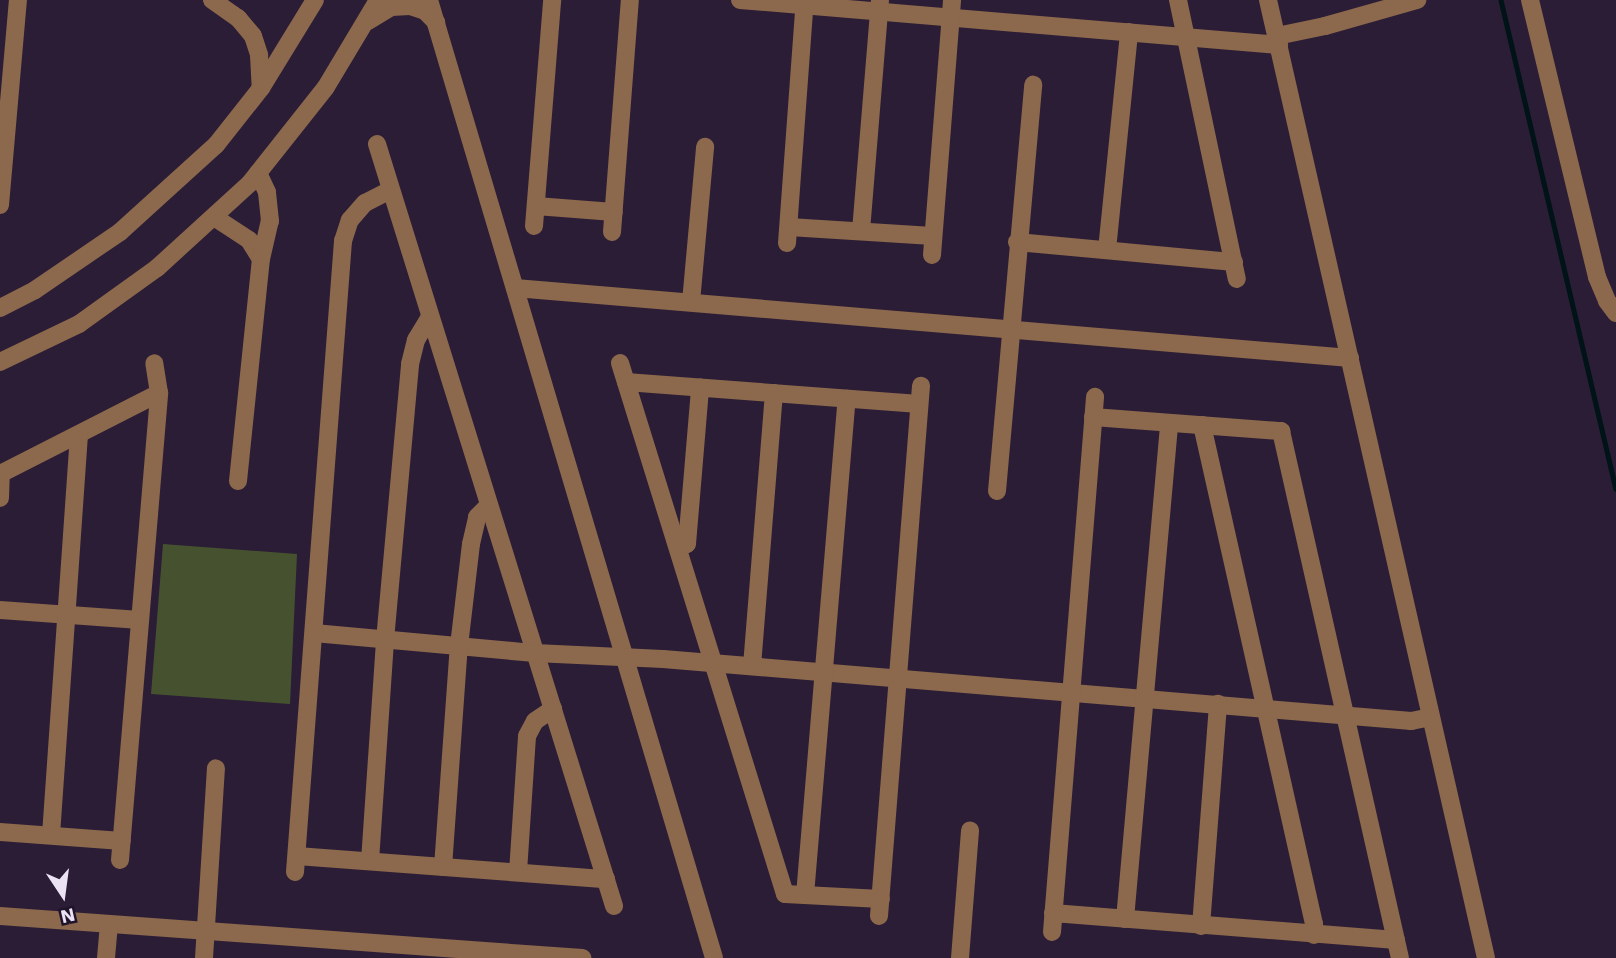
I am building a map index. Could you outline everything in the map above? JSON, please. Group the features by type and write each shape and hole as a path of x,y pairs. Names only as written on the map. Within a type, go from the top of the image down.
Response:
{"street":[{"path":"0,205 6,73 18,0"},
{"path":"212,0 238,18 253,36 260,55 261,88"},
{"path":"0,308 35,290 120,232 216,145 261,88 315,0"},
{"path":"0,362 79,324 157,268 214,216 258,173 326,87 378,0"},
{"path":"429,0 714,958"},
{"path":"534,226 552,0"},
{"path":"612,232 630,0"},
{"path":"740,0 951,9 1129,32 1278,40 1417,0"},
{"path":"1017,242 1107,250 1236,270 1178,0"},
{"path":"1268,0 1486,958"},
{"path":"1531,0 1597,276 1607,301 1616,313"},
{"path":"805,3 788,235 861,232 933,236"},
{"path":"365,23 391,6 410,6 425,11 436,22"},
{"path":"861,232 879,6"},
{"path":"932,255 951,9"},
{"path":"1107,250 1129,32"},
{"path":"997,491 1009,330 1033,85"},
{"path":"377,144 614,906"},
{"path":"691,302 705,147"},
{"path":"239,481 261,258 267,240 270,206 258,173"},
{"path":"390,190 365,203 350,220 343,242 296,864 369,861 606,879"},
{"path":"536,206 614,212"},
{"path":"214,216 249,240 261,258"},
{"path":"515,288 1350,358"},
{"path":"369,861 384,640 410,364 416,340 430,317"},
{"path":"120,860 159,393 154,363"},
{"path":"620,363 785,894 880,907 920,395 847,399 626,382"},
{"path":"678,547 687,544 700,388"},
{"path":"0,498 1,474 159,393"},
{"path":"752,666 774,393"},
{"path":"1052,932 1069,692 1095,397"},
{"path":"805,895 847,399"},
{"path":"1093,417 1281,431 1400,958"},
{"path":"1125,919 1169,423"},
{"path":"1202,425 1314,924 1314,935"},
{"path":"51,835 79,435"},
{"path":"443,867 459,646 471,544 477,517 489,505"},
{"path":"0,610 140,620"},
{"path":"314,633 535,653 714,663 1411,721 1431,717"},
{"path":"1201,926 1218,705"},
{"path":"518,872 527,736 535,721 553,709"},
{"path":"204,958 216,768"},
{"path":"961,958 970,830"},
{"path":"0,832 122,841"},
{"path":"1054,913 1396,940"},
{"path":"0,916 582,958"},
{"path":"106,958 109,924"}],"green space":[{"path":"163,544 297,554 290,704 151,694"}],"waterway":[{"path":"1501,0 1616,489"}]}
